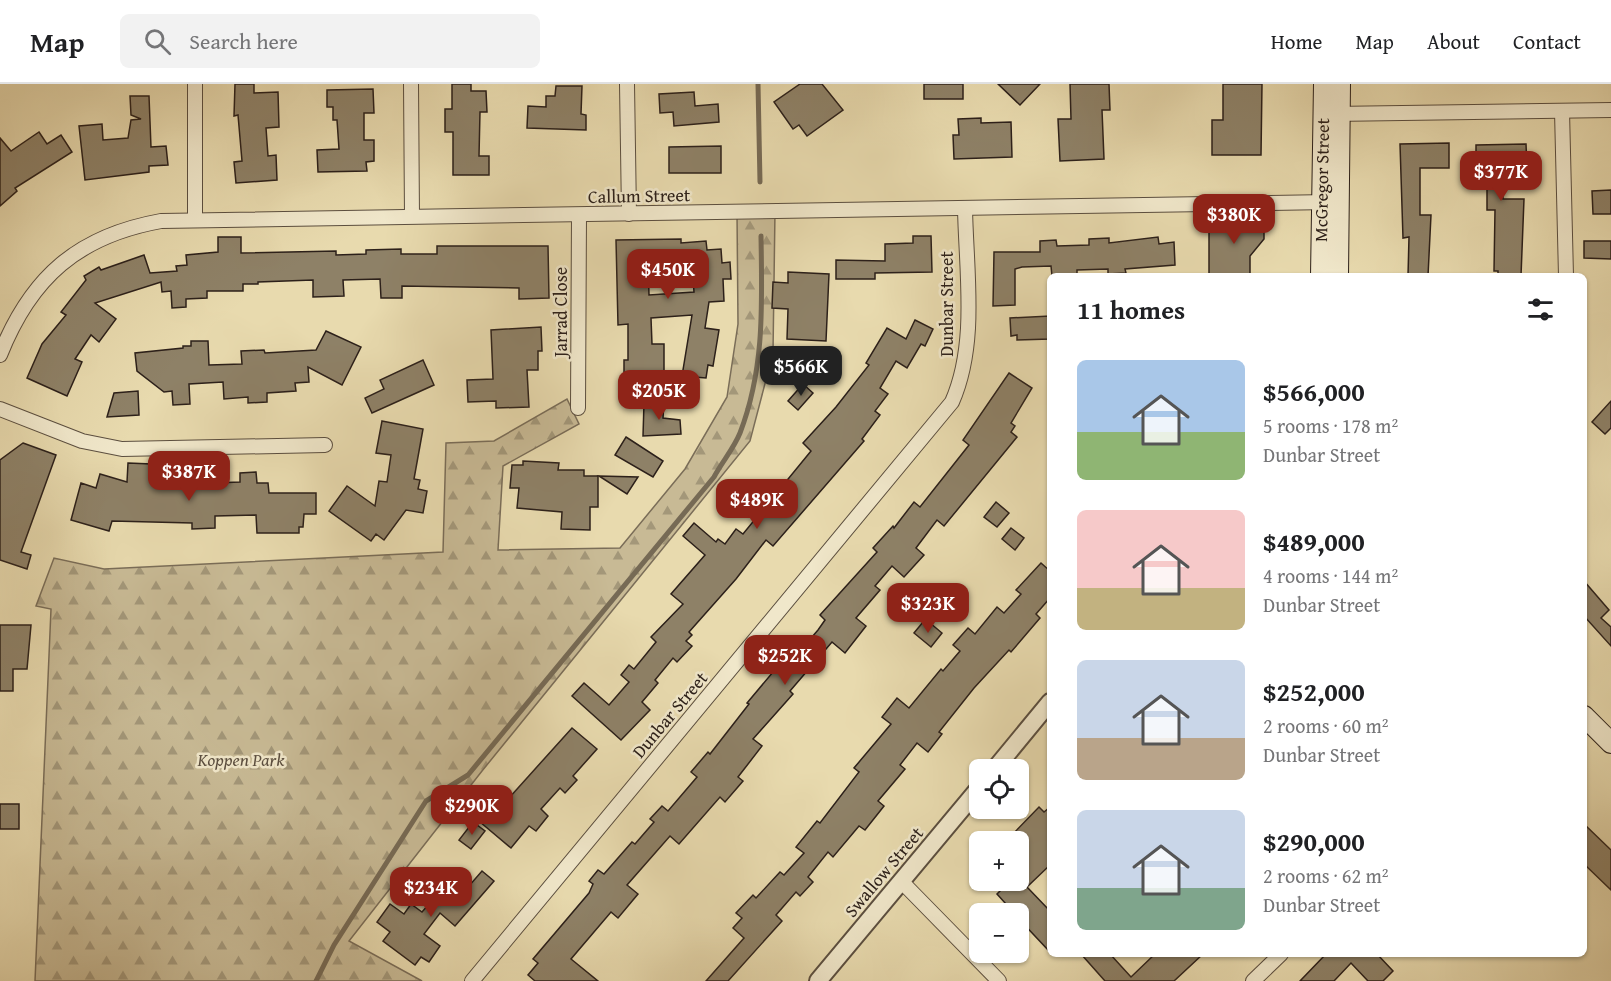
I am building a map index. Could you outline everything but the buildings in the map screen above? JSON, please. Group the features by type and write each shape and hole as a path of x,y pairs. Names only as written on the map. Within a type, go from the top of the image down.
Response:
{"main road":[{"name":"McGregor Street","path":"1324,84 1332,114"},
{"name":"McGregor Street","path":"1321,273 1330,202 1332,114 1340,84"},
{"name":"McGregor Street","path":"1330,202 1338,273"},
{"path":"1587,719 1611,743"}],"street":[{"path":"195,84 195,219"},
{"path":"411,84 412,216"},
{"path":"627,84 629,214"},
{"path":"1332,114 1611,110"},
{"path":"1562,111 1566,273"},
{"name":"Callum Street","path":"0,355 16,318 35,290 56,268 79,250 105,236 131,227 195,219 579,216 1330,202"},
{"name":"Dunbar Street","path":"472,981 952,402 962,380 966,355 965,208"},
{"name":"Jarrad Close","path":"578,408 579,216"},
{"path":"0,409 82,441 122,449 325,445"},
{"path":"1003,759 1047,706"},
{"name":"Swallow Street","path":"818,981 969,800"},
{"path":"902,882 999,981"},
{"path":"1253,981 1278,957"}],"green space":[{"name":"Koppen Park","path":"775,211 773,353 750,441 482,771 349,941 422,981 35,981 51,609 36,606 54,558 104,569 443,552 446,443 494,441 567,399 579,424 503,466 498,550 620,548 685,469 727,397 738,324 737,212"}],"waterway":[{"path":"758,84 760,182"},
{"path":"316,981 334,945 426,801 468,775 714,477 735,444 748,409 758,360 761,311 761,236"}]}
